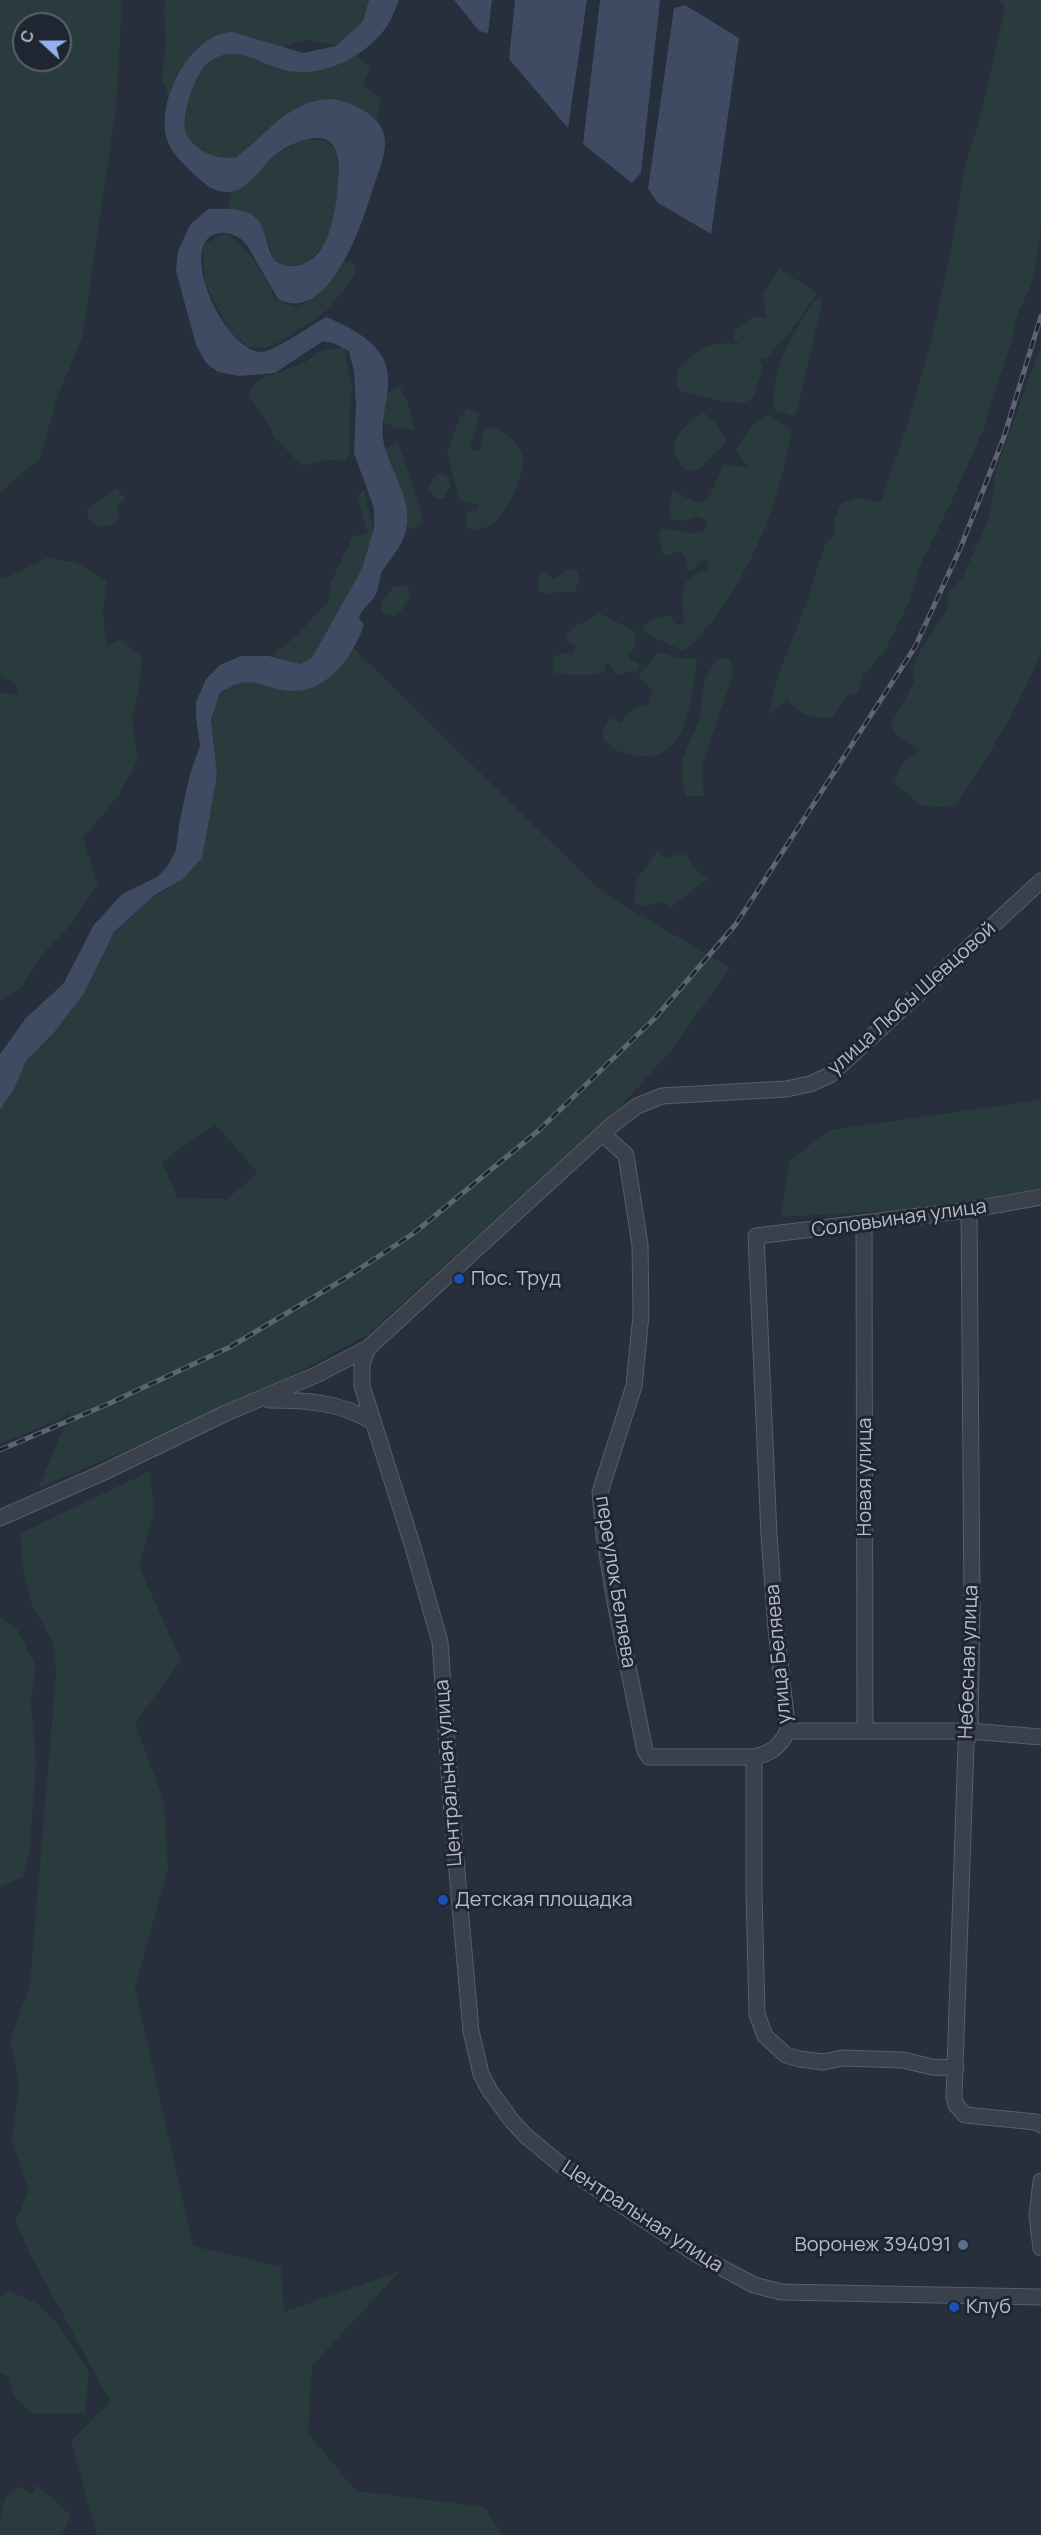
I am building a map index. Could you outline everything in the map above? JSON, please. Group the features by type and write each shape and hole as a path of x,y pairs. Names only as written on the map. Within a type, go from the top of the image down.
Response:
{"street":[{"name":"улица Любы Шевцовой","path":"262,1400 368,1348 603,1134 637,1106 662,1096 766,1092 799,1087 830,1075 1041,881"},
{"name":"переулок Беляева","path":"603,1134 627,1155 640,1245 641,1315 634,1386 600,1492 604,1535 615,1602 645,1751 648,1757 754,1757"},
{"name":"Соловьиная улица","path":"756,1236 864,1225 1041,1197"},
{"name":"Небесная улица","path":"969,1210 972,1606 970,1731 966,1744 954,2097 960,2111 973,2117 1036,2122 1041,2125"},
{"name":"Новая улица","path":"864,1225 865,1730"},
{"name":"улица Беляева","path":"754,1757 769,1754 781,1745 788,1731 776,1629 770,1546 756,1236"},
{"name":"Центральная улица","path":"368,1348 364,1356 361,1376 440,1642 471,2031 481,2074 501,2107 526,2136 593,2188 696,2254 754,2285 780,2292 1041,2297"},
{"path":"0,1518 100,1474 224,1414 262,1400 304,1400 342,1406 373,1422"},
{"path":"788,1731 865,1730 955,1733 970,1731 1041,1737"},
{"path":"754,1757 757,2014 759,2025 765,2036 775,2048 786,2055 808,2060 824,2062 842,2058 903,2060 932,2067 956,2067"},
{"path":"1041,2181 1037,2215 1041,2248"}],"shaded area":[{"path":"0,0 122,0 116,109 82,338 58,395 40,458 0,492"},
{"path":"166,0 369,0 363,21 336,46 309,40 283,48 241,34 176,75 169,96 162,79 166,42 164,6"},
{"path":"1000,0 1041,0 1041,228 1033,280 1016,318 1012,341 985,426 919,568 909,602 885,650 864,675 857,693 847,695 832,717 818,717 802,713 787,699 769,716 776,681 806,604 826,542 835,536 834,520 841,504 854,498 881,502 909,419 931,342 953,240 965,166 980,118 1005,8"},
{"path":"229,54 250,57 283,70 302,72 355,55 370,68 363,85 381,99 376,120 343,101 316,100 302,105 259,137 242,153 233,158 217,160 192,143 187,135 185,119 193,87 202,69 212,60"},
{"path":"305,139 323,140 335,148 338,196 330,232 319,251 306,263 286,266 274,259 262,225 253,215 228,209 231,191 242,187 276,154"},
{"path":"226,233 255,263 266,279 275,299 298,309 332,278 344,263 350,262 355,265 356,272 330,308 280,342 263,348 248,347 231,333 205,284 203,245"},
{"path":"779,269 817,293 797,323 767,358 759,358 763,369 753,398 743,403 727,402 682,392 677,386 677,371 690,357 713,345 741,345 734,340 734,329 754,317 766,317 763,295"},
{"path":"823,299 794,416 774,409 776,379 785,352 798,326 814,301"},
{"path":"1041,346 1041,653 1002,731 956,805 941,807 920,805 894,782 905,759 922,750 898,737 890,726 914,683 913,669 920,651 947,611 948,594 962,578 989,518 996,469"},
{"path":"344,348 352,389 349,420 350,452 345,461 325,460 302,466 275,438 264,416 248,395 258,380 305,362 324,349"},
{"path":"400,387 408,404 415,430 395,428 379,419 385,394"},
{"path":"468,409 480,414 471,443 471,451 480,450 483,432 493,426 508,435 520,448 523,459 518,484 505,510 493,524 474,531 468,528 465,519 468,511 478,511 478,504 459,500 447,452 460,417"},
{"path":"704,413 716,422 727,442 699,469 687,471 675,454 676,438 687,425"},
{"path":"767,415 792,429 782,476 768,519 749,561 725,603 701,635 683,651 647,634 642,627 650,621 670,615 675,625 684,623 682,596 686,582 699,573 710,570 707,560 698,561 694,570 686,570 687,558 680,551 664,556 658,535 661,529 704,532 707,520 696,516 685,521 670,519 672,491 699,503 707,501 723,465 748,467 736,449 752,425"},
{"path":"397,440 423,520 413,530 400,520 385,450"},
{"path":"440,473 449,477 450,487 444,498 436,498 428,489 433,479"},
{"path":"116,488 125,498 116,508 120,519 113,524 98,528 88,519 87,509"},
{"path":"364,490 375,534 362,588 305,670 275,657 275,652 293,639 328,602 331,582 353,536 368,534 357,496"},
{"path":"46,558 75,562 107,581 103,608 106,647 120,640 142,655 139,689 132,718 138,760 118,796 83,838 98,884 73,922 42,955 22,987 0,1000 0,692 18,696 16,685 0,675 0,579"},
{"path":"576,569 580,578 575,592 539,592 538,583 541,570 553,579 562,575 564,571"},
{"path":"406,585 411,595 401,611 394,616 381,613 381,604 393,587"},
{"path":"599,613 635,631 635,648 628,654 632,661 639,664 638,671 629,671 617,676 606,661 604,673 567,675 555,673 552,668 554,657 561,653 573,655 576,646 567,643 567,634"},
{"path":"354,649 602,892 730,968 670,1052 619,1108 368,1334 253,1397 38,1488 71,1411 65,1417 0,1444 0,1108 26,1061 84,993 110,937 149,900 183,879 214,740 213,714 222,694 230,687 240,683 267,684 288,690 305,687 322,680","holes":["215,1124 258,1173 227,1199 178,1198 162,1162"]},
{"path":"659,652 678,658 697,659 685,723 669,748 656,755 639,756 623,753 603,738 603,729 610,717 620,723 633,709 648,704 653,690 638,676"},
{"path":"717,659 729,659 734,671 702,764 704,796 686,796 682,784 682,760 699,720 705,679"},
{"path":"658,850 664,858 681,854 688,857 694,869 709,878 671,907 662,902 647,907 634,903 636,881"},
{"path":"1041,1100 1041,1193 924,1209 781,1217 789,1161 830,1130"},
{"path":"150,1471 154,1513 139,1567 181,1660 135,1724 164,1802 168,1868 135,1988 193,2246 281,2267 284,2312 400,2271 312,2366 308,2433 356,2491 485,2507 502,2535 97,2535 71,2441 110,2401 31,2256 15,2221 29,2191 12,2142 19,2083 10,2040 30,1985 56,1674 53,1641 32,1606 22,1566 21,1533"},
{"path":"0,1616 17,1629 36,1666 31,1702 36,1762 30,1848 24,1876 0,1887"},
{"path":"8,2291 36,2303 54,2320 70,2342 89,2373 85,2413 30,2413 14,2396 7,2376 0,2373 0,2297"},
{"path":"37,2485 71,2515 62,2535 0,2535 4,2501 18,2486 32,2494"}],"water":[{"path":"369,0 399,0 385,29 376,39 365,49 340,64 326,69 298,72 284,70 239,55 230,54 210,61 200,74 190,94 185,126 190,139 201,150 214,156 229,158 236,157 295,109 317,100 347,102 369,114 382,128 385,140 383,158 361,223 341,266 328,285 313,298 296,303 278,299 246,244 238,237 229,234 209,237 202,250 202,269 207,290 217,312 230,332 245,346 261,352 266,351 326,317 367,339 379,352 387,369 388,379 383,438 406,507 406,531 399,547 381,573 375,596 360,615 359,618 364,625 354,648 329,678 318,685 294,691 250,682 232,686 220,693 211,719 217,775 202,858 183,879 155,895 114,932 84,993 55,1031 26,1061 15,1087 0,1110 0,1054 26,1018 64,983 93,926 122,894 157,877 167,867 176,850 190,774 200,746 196,702 206,679 220,665 241,656 269,656 300,664 312,658 362,569 374,528 374,508 354,453 356,406 354,371 349,351 323,341 275,373 239,376 218,372 206,363 196,345 176,271 178,251 190,225 208,209 236,210 252,215 263,229 271,254 281,264 295,266 315,257 327,238 334,216 339,171 335,149 330,142 323,139 315,138 297,143 275,155 244,186 233,192 223,192 208,186 180,161 169,144 165,129 170,93 178,74 202,45 217,36 233,32 303,53 336,46 363,21"},
{"path":"454,0 492,0 488,33 479,31"},
{"path":"515,0 587,0 568,128 509,59"},
{"path":"600,0 660,0 641,173 632,183 583,144"},
{"path":"685,5 739,38 711,234 658,203 648,189 674,8"}],"railway":[{"path":"0,1450 108,1404 230,1347 344,1279 414,1233 538,1131 655,1018 736,924 915,647 960,549 1004,437 1041,316"}],"place":[{"name":"Пос. Труд","path":"459,1279"},
{"name":"Детская площадка","path":"443,1900"},
{"name":"Воронеж 394091","path":"963,2245"},
{"name":"Клуб","path":"954,2307"}]}
